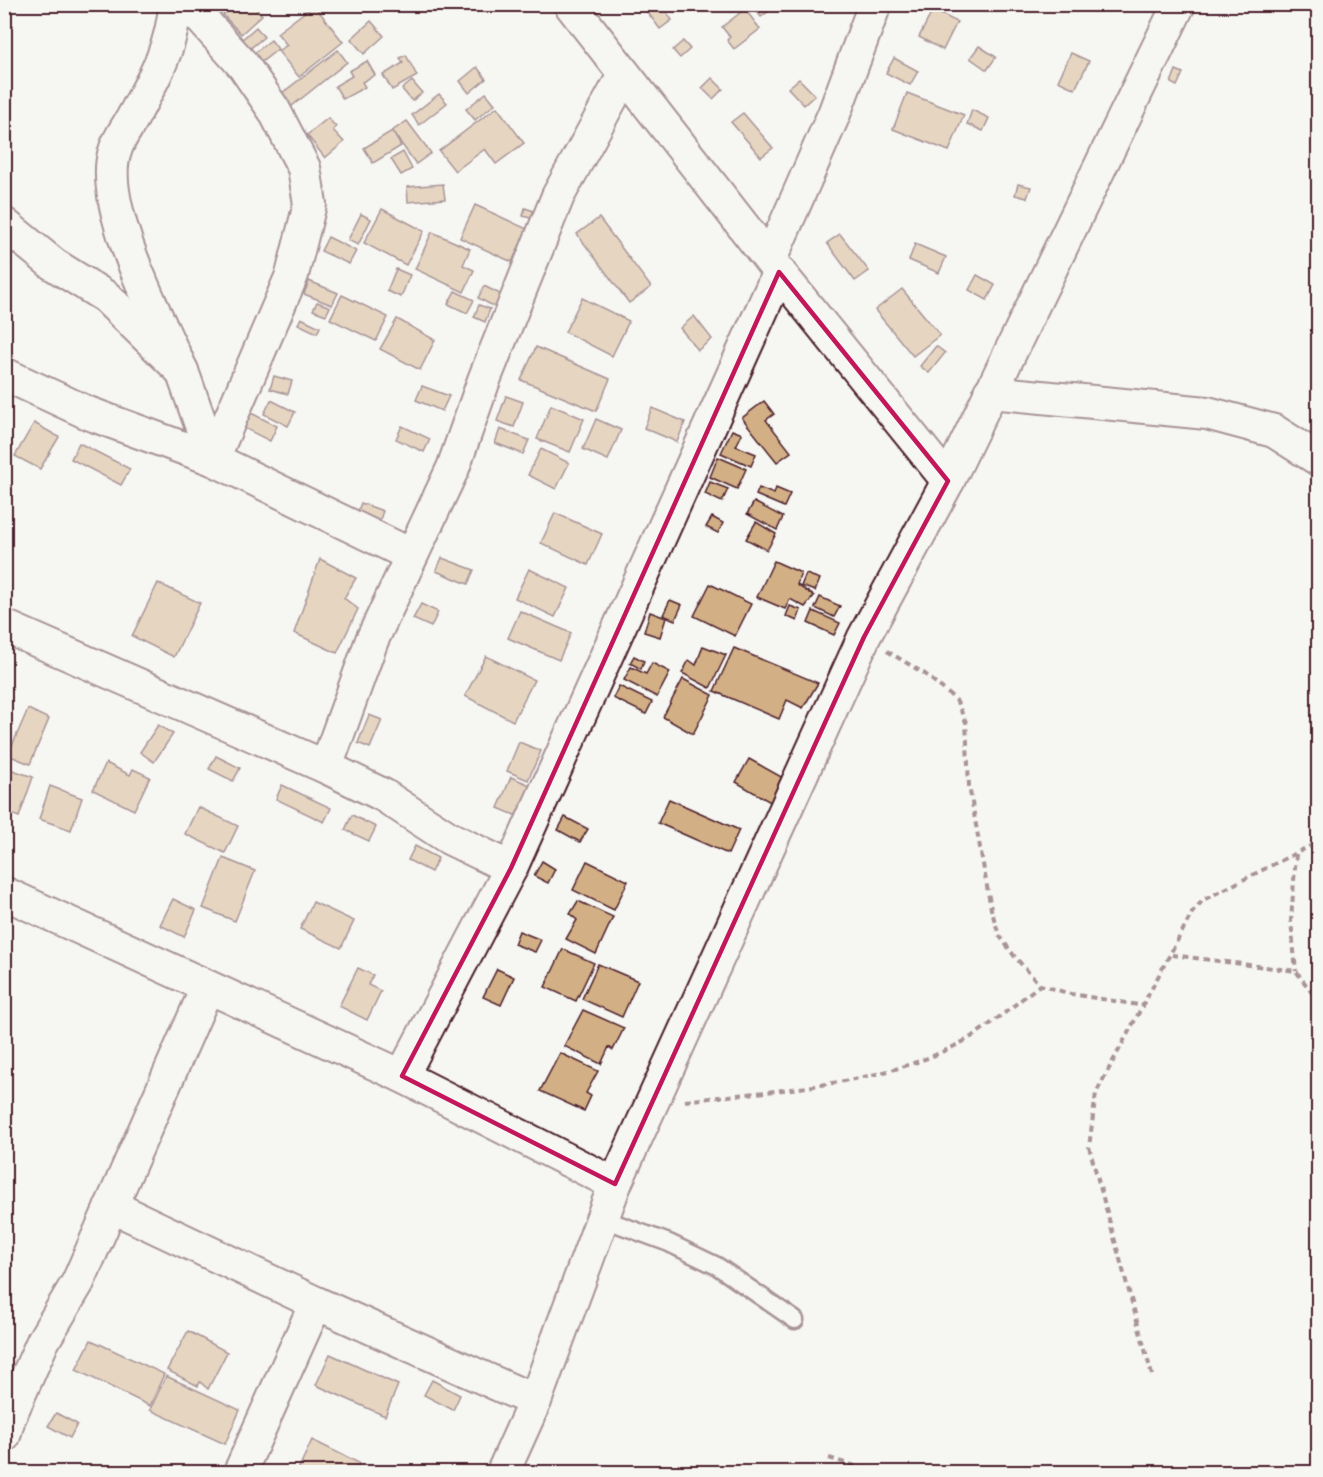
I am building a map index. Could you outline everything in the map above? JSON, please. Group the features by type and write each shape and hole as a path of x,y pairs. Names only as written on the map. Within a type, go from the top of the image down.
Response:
{"street":[{"path":"175,4 168,47 115,151 111,174 138,277 182,370 213,459"},
{"path":"188,4 243,65 274,110 304,168 309,204 292,275 213,459"},
{"path":"570,4 775,266 948,481"},
{"path":"402,1076 511,868 775,266 875,4"},
{"path":"502,1473 535,1401 615,1184 864,637 948,481 1179,4"},
{"path":"326,767 372,640 453,468 484,380 558,196 624,75"},
{"path":"4,224 53,264 106,297 182,370"},
{"path":"4,374 88,414 213,459 411,555"},
{"path":"990,392 1207,414 1274,431 1318,459"},
{"path":"4,626 326,767 382,795 449,838 511,868"},
{"path":"4,893 402,1076 615,1184"},
{"path":"6,1424 43,1341 78,1282 207,988"},
{"path":"111,1206 316,1303 535,1401"},
{"path":"240,1473 316,1303"}],"lane":[{"path":"604,1219 669,1243 717,1266 795,1320"}],"path":[{"path":"864,637 925,674 956,700 966,722 969,786 991,909 999,935 1040,985 1071,994 1145,1006"},
{"path":"1152,1375 1089,1147 1096,1094 1145,1006 1192,913 1203,900 1318,842"},
{"path":"1296,854 1291,921 1296,971 1318,1001"},
{"path":"1172,955 1296,971"},
{"path":"651,1105 849,1080 894,1070 967,1039 1040,985"},
{"path":"829,1458 875,1473"}],"highlighted area":[{"path":"779,272 948,481 864,637 615,1184 402,1076 511,868"}],"building":[{"path":"234,4 252,4 262,15 241,34 223,15"},
{"path":"650,4 661,4 672,20 660,29 645,9"},
{"path":"751,4 778,4 761,17"},
{"path":"314,5 343,42 299,77 278,51 287,45 277,33"},
{"path":"745,9 760,29 734,49 727,40 730,37 722,27"},
{"path":"933,10 957,22 943,50 919,37"},
{"path":"371,21 384,36 364,54 351,39"},
{"path":"256,27 264,37 247,51 239,42"},
{"path":"271,40 278,49 255,67 248,58"},
{"path":"683,41 690,49 680,58 673,50"},
{"path":"979,46 996,57 987,70 970,58"},
{"path":"338,50 347,62 287,110 277,97"},
{"path":"1071,53 1089,61 1075,89 1058,81"},
{"path":"406,55 417,76 392,90 383,75 403,63 400,58"},
{"path":"894,58 918,71 910,85 886,73"},
{"path":"367,61 375,75 362,82 365,87 343,99 335,86 352,76 349,71"},
{"path":"477,67 486,79 469,93 460,81"},
{"path":"1176,70 1183,73 1177,86 1171,83"},
{"path":"712,78 723,89 713,99 702,88"},
{"path":"799,79 815,95 804,105 788,88"},
{"path":"412,81 422,93 412,101 402,89"},
{"path":"486,93 495,104 475,120 466,109"},
{"path":"907,93 964,115 949,151 893,129"},
{"path":"439,94 447,103 419,125 412,115"},
{"path":"497,107 524,143 496,164 485,149 455,171 439,151"},
{"path":"972,110 989,118 983,131 967,124"},
{"path":"743,113 773,148 761,157 731,122"},
{"path":"328,118 336,127 333,130 344,142 325,158 307,135"},
{"path":"407,121 431,153 416,164 392,131"},
{"path":"392,131 401,146 373,163 364,148"},
{"path":"403,152 412,169 401,175 391,159"},
{"path":"443,184 445,199 408,202 407,187"},
{"path":"1018,184 1031,187 1027,198 1015,195"},
{"path":"475,205 527,229 512,262 460,238"},
{"path":"525,208 537,212 534,219 523,216"},
{"path":"382,209 424,231 406,265 364,243"},
{"path":"361,214 371,219 358,245 348,240"},
{"path":"599,218 651,287 629,303 577,234"},
{"path":"432,232 470,249 463,265 474,270 464,292 415,269"},
{"path":"840,234 869,271 855,281 827,243"},
{"path":"328,237 356,251 349,264 321,251"},
{"path":"915,244 946,257 939,273 909,260"},
{"path":"396,269 410,275 401,297 387,291"},
{"path":"977,275 995,285 987,300 969,290"},
{"path":"309,281 338,293 332,305 304,294"},
{"path":"484,286 504,296 497,308 478,298"},
{"path":"902,289 940,335 913,356 875,310"},
{"path":"455,291 474,300 467,313 448,304"},
{"path":"342,295 388,317 376,341 330,319"},
{"path":"582,298 629,321 612,356 565,332"},
{"path":"317,302 330,307 326,315 313,310"},
{"path":"479,305 490,309 485,322 474,317"},
{"path":"694,316 712,339 698,350 680,328"},
{"path":"301,318 320,327 317,333 298,324"},
{"path":"397,319 435,340 420,370 380,349"},
{"path":"936,346 945,353 929,373 920,366"},
{"path":"536,347 610,379 596,411 521,380"},
{"path":"274,376 292,381 288,394 270,389"},
{"path":"422,386 449,396 442,411 416,400"},
{"path":"506,396 523,402 514,427 497,421"},
{"path":"271,400 295,412 288,426 264,414"},
{"path":"764,401 774,414 766,420 791,452 777,462 742,418"},
{"path":"551,405 584,419 570,452 537,439"},
{"path":"652,408 685,422 677,442 644,428"},
{"path":"251,413 277,426 270,441 244,428"},
{"path":"596,419 621,430 608,460 583,449"},
{"path":"34,423 59,437 40,469 15,456"},
{"path":"402,426 430,439 424,452 396,439"},
{"path":"500,429 529,440 523,454 495,443"},
{"path":"732,430 742,434 736,446 756,454 751,466 721,453"},
{"path":"79,443 130,469 121,485 71,459"},
{"path":"541,449 569,463 556,489 528,475"},
{"path":"718,457 746,469 737,489 710,477"},
{"path":"710,482 728,489 722,502 705,494"},
{"path":"759,488 774,494 776,488 790,494 784,507 756,495"},
{"path":"754,502 783,517 777,530 747,514"},
{"path":"361,503 383,511 378,525 356,516"},
{"path":"555,513 602,534 588,565 541,543"},
{"path":"712,517 723,523 718,533 706,527"},
{"path":"756,522 776,534 767,550 746,539"},
{"path":"442,558 474,570 468,584 436,571"},
{"path":"320,559 356,578 344,598 358,609 337,653 294,633"},
{"path":"774,561 801,573 797,585 814,596 805,607 790,599 785,609 757,597"},
{"path":"529,569 569,588 555,617 515,598"},
{"path":"806,574 820,579 815,591 801,586"},
{"path":"158,583 200,603 174,657 132,636"},
{"path":"710,584 751,604 735,636 694,616"},
{"path":"820,597 840,606 834,617 815,608"},
{"path":"670,600 682,605 675,620 663,615"},
{"path":"421,604 438,612 431,627 413,619"},
{"path":"790,606 801,610 797,621 786,616"},
{"path":"520,611 571,633 559,660 508,638"},
{"path":"813,611 840,623 834,635 808,623"},
{"path":"650,612 666,618 660,637 644,632"},
{"path":"703,646 726,655 710,688 682,673 689,660 696,665"},
{"path":"734,648 818,683 803,708 787,700 779,719 714,691"},
{"path":"486,656 534,680 513,721 465,696"},
{"path":"634,656 644,661 641,669 630,663"},
{"path":"652,663 670,672 657,697 624,680 631,667 646,674"},
{"path":"683,679 713,695 693,734 663,717"},
{"path":"619,686 652,702 646,714 613,698"},
{"path":"28,709 49,719 30,764 8,755"},
{"path":"369,715 382,720 370,748 358,743"},
{"path":"158,725 173,734 154,762 140,752"},
{"path":"519,742 541,751 528,780 507,771"},
{"path":"216,756 240,768 233,781 209,769"},
{"path":"749,759 785,779 772,803 736,782"},
{"path":"106,763 130,775 133,769 150,777 134,810 93,790"},
{"path":"4,767 33,777 19,817 4,811"},
{"path":"511,777 530,785 517,816 498,808"},
{"path":"282,785 331,808 324,822 276,799"},
{"path":"50,786 82,798 71,830 39,819"},
{"path":"669,799 739,830 728,854 658,823"},
{"path":"198,807 238,826 225,853 185,834"},
{"path":"352,815 376,827 369,841 345,830"},
{"path":"565,817 588,829 580,842 558,830"},
{"path":"415,846 438,858 431,872 408,860"},
{"path":"223,858 255,871 235,921 203,908"},
{"path":"542,861 555,869 548,883 534,876"},
{"path":"587,861 628,881 614,910 573,890"},
{"path":"173,899 196,910 184,937 160,925"},
{"path":"578,901 613,917 596,954 566,939 577,920 570,914"},
{"path":"313,902 354,921 341,948 300,929"},
{"path":"519,931 541,940 535,952 514,944"},
{"path":"563,949 594,963 576,1001 545,987"},
{"path":"598,964 638,981 622,1017 582,999"},
{"path":"358,968 373,975 368,985 381,991 367,1020 339,1006"},
{"path":"497,969 514,977 501,1005 483,997"},
{"path":"583,1010 624,1028 613,1050 609,1047 601,1064 564,1046"},
{"path":"560,1053 598,1071 586,1093 591,1096 584,1111 540,1091"},
{"path":"188,1331 227,1352 208,1389 200,1382 198,1386 167,1370"},
{"path":"91,1340 164,1374 150,1406 76,1370"},
{"path":"330,1354 398,1385 385,1416 316,1385"},
{"path":"166,1376 240,1410 225,1444 150,1410"},
{"path":"432,1380 460,1395 453,1410 424,1395"},
{"path":"56,1413 77,1424 70,1438 48,1426"},
{"path":"312,1440 359,1463 355,1472 297,1472"}]}
